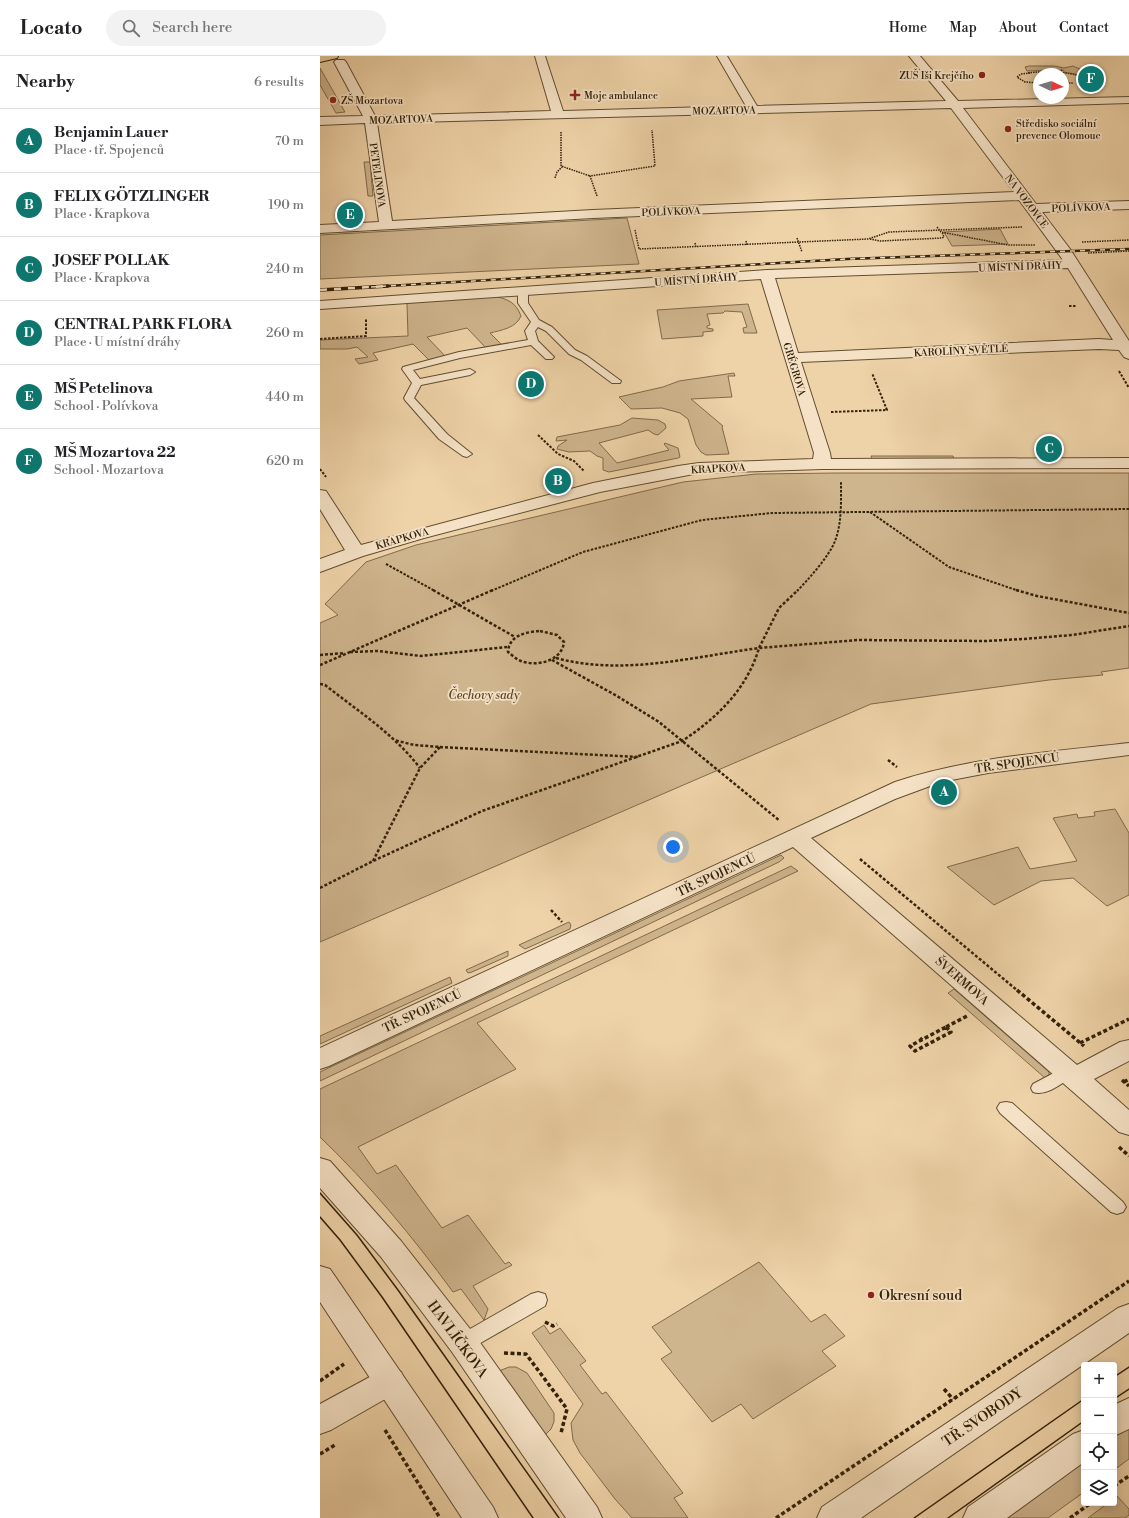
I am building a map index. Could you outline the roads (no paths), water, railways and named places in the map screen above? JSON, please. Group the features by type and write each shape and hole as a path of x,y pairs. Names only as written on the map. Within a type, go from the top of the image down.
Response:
{"main road":[{"path":"320,59 336,59"}],"street":[{"path":"540,56 558,114"},
{"path":"722,56 753,109"},
{"name":"NA VOZOVCE","path":"914,56 954,104 1035,211 1069,259 1127,348"},
{"name":"PETELINOVA","path":"336,59 371,120 376,164 386,225"},
{"name":"MOZARTOVA","path":"320,121 928,104 1129,100"},
{"name":"POLÍVKOVA","path":"320,229 1021,194"},
{"name":"POLÍVKOVA","path":"1035,211 1129,205"},
{"name":"U MÍSTNÍ DRÁHY","path":"320,305 767,274 1069,259"},
{"name":"GRÉGROVA","path":"767,274 822,453 822,464"},
{"name":"KAROLÍNY SVĚTLÉ","path":"792,358 1062,345 1099,344 1127,348"},
{"name":"KRAPKOVA","path":"320,566 356,552 418,534 599,487 699,468 822,464 1129,463"},
{"path":"320,495 356,552"},
{"name":"TŘ. SPOJENCŮ","path":"320,1059 789,829 938,776 978,768 1129,749"},
{"name":"ŠVERMOVA","path":"789,829 1080,1066 1129,1125"},
{"path":"1080,1066 1129,1049"},
{"name":"HAVLÍČKOVA","path":"320,1169 391,1249 462,1343 585,1518"},
{"path":"320,1278 481,1518"},
{"name":"TŘ. SVOBODY","path":"834,1518 1129,1317"},
{"path":"320,1420 390,1381"},
{"path":"1117,1420 1129,1412"},
{"path":"980,1518 1081,1446"}],"lane":[{"path":"523,291 523,303 536,322 549,329 572,352 584,358 616,381"},
{"path":"536,322 530,331 533,342 549,357"},
{"path":"417,383 407,369 459,355 533,342"},
{"path":"417,383 470,372"},
{"path":"417,383 409,398 456,449 467,454"},
{"path":"1039,1088 1080,1066"},
{"path":"1006,1108 1117,1207"},
{"path":"462,1343 538,1300"}],"tram line":[{"path":"320,1193 357,1235 398,1290 559,1518"},
{"path":"320,1217 340,1240 382,1297 533,1518"},
{"path":"1117,1375 1129,1367"},
{"path":"1116,1398 1129,1389"},
{"path":"914,1518 1081,1401"},
{"path":"948,1518 1081,1423"}],"railway":[{"path":"320,290 847,259 1129,249"}],"place":[{"name":"ZUŠ Iši Krejčího","path":"982,75"},
{"name":"MŠ Mozartova 22","path":"1091,79"},
{"name":"Moje ambulance","path":"575,95"},
{"name":"ZŠ Mozartova","path":"333,100"},
{"name":"Středisko sociální prevence Olomouc","path":"1008,129"},
{"name":"MŠ Petelinova","path":"350,215"},
{"name":"CENTRAL PARK FLORA","path":"531,384"},
{"name":"JOSEF POLLAK","path":"1049,449"},
{"name":"FELIX GÖTZLINGER","path":"558,481"},
{"name":"Benjamin Lauer","path":"944,792"},
{"name":"Okresní soud","path":"871,1295"}],"park label":[{"name":"Čechovy sady","path":"484,695"}]}
